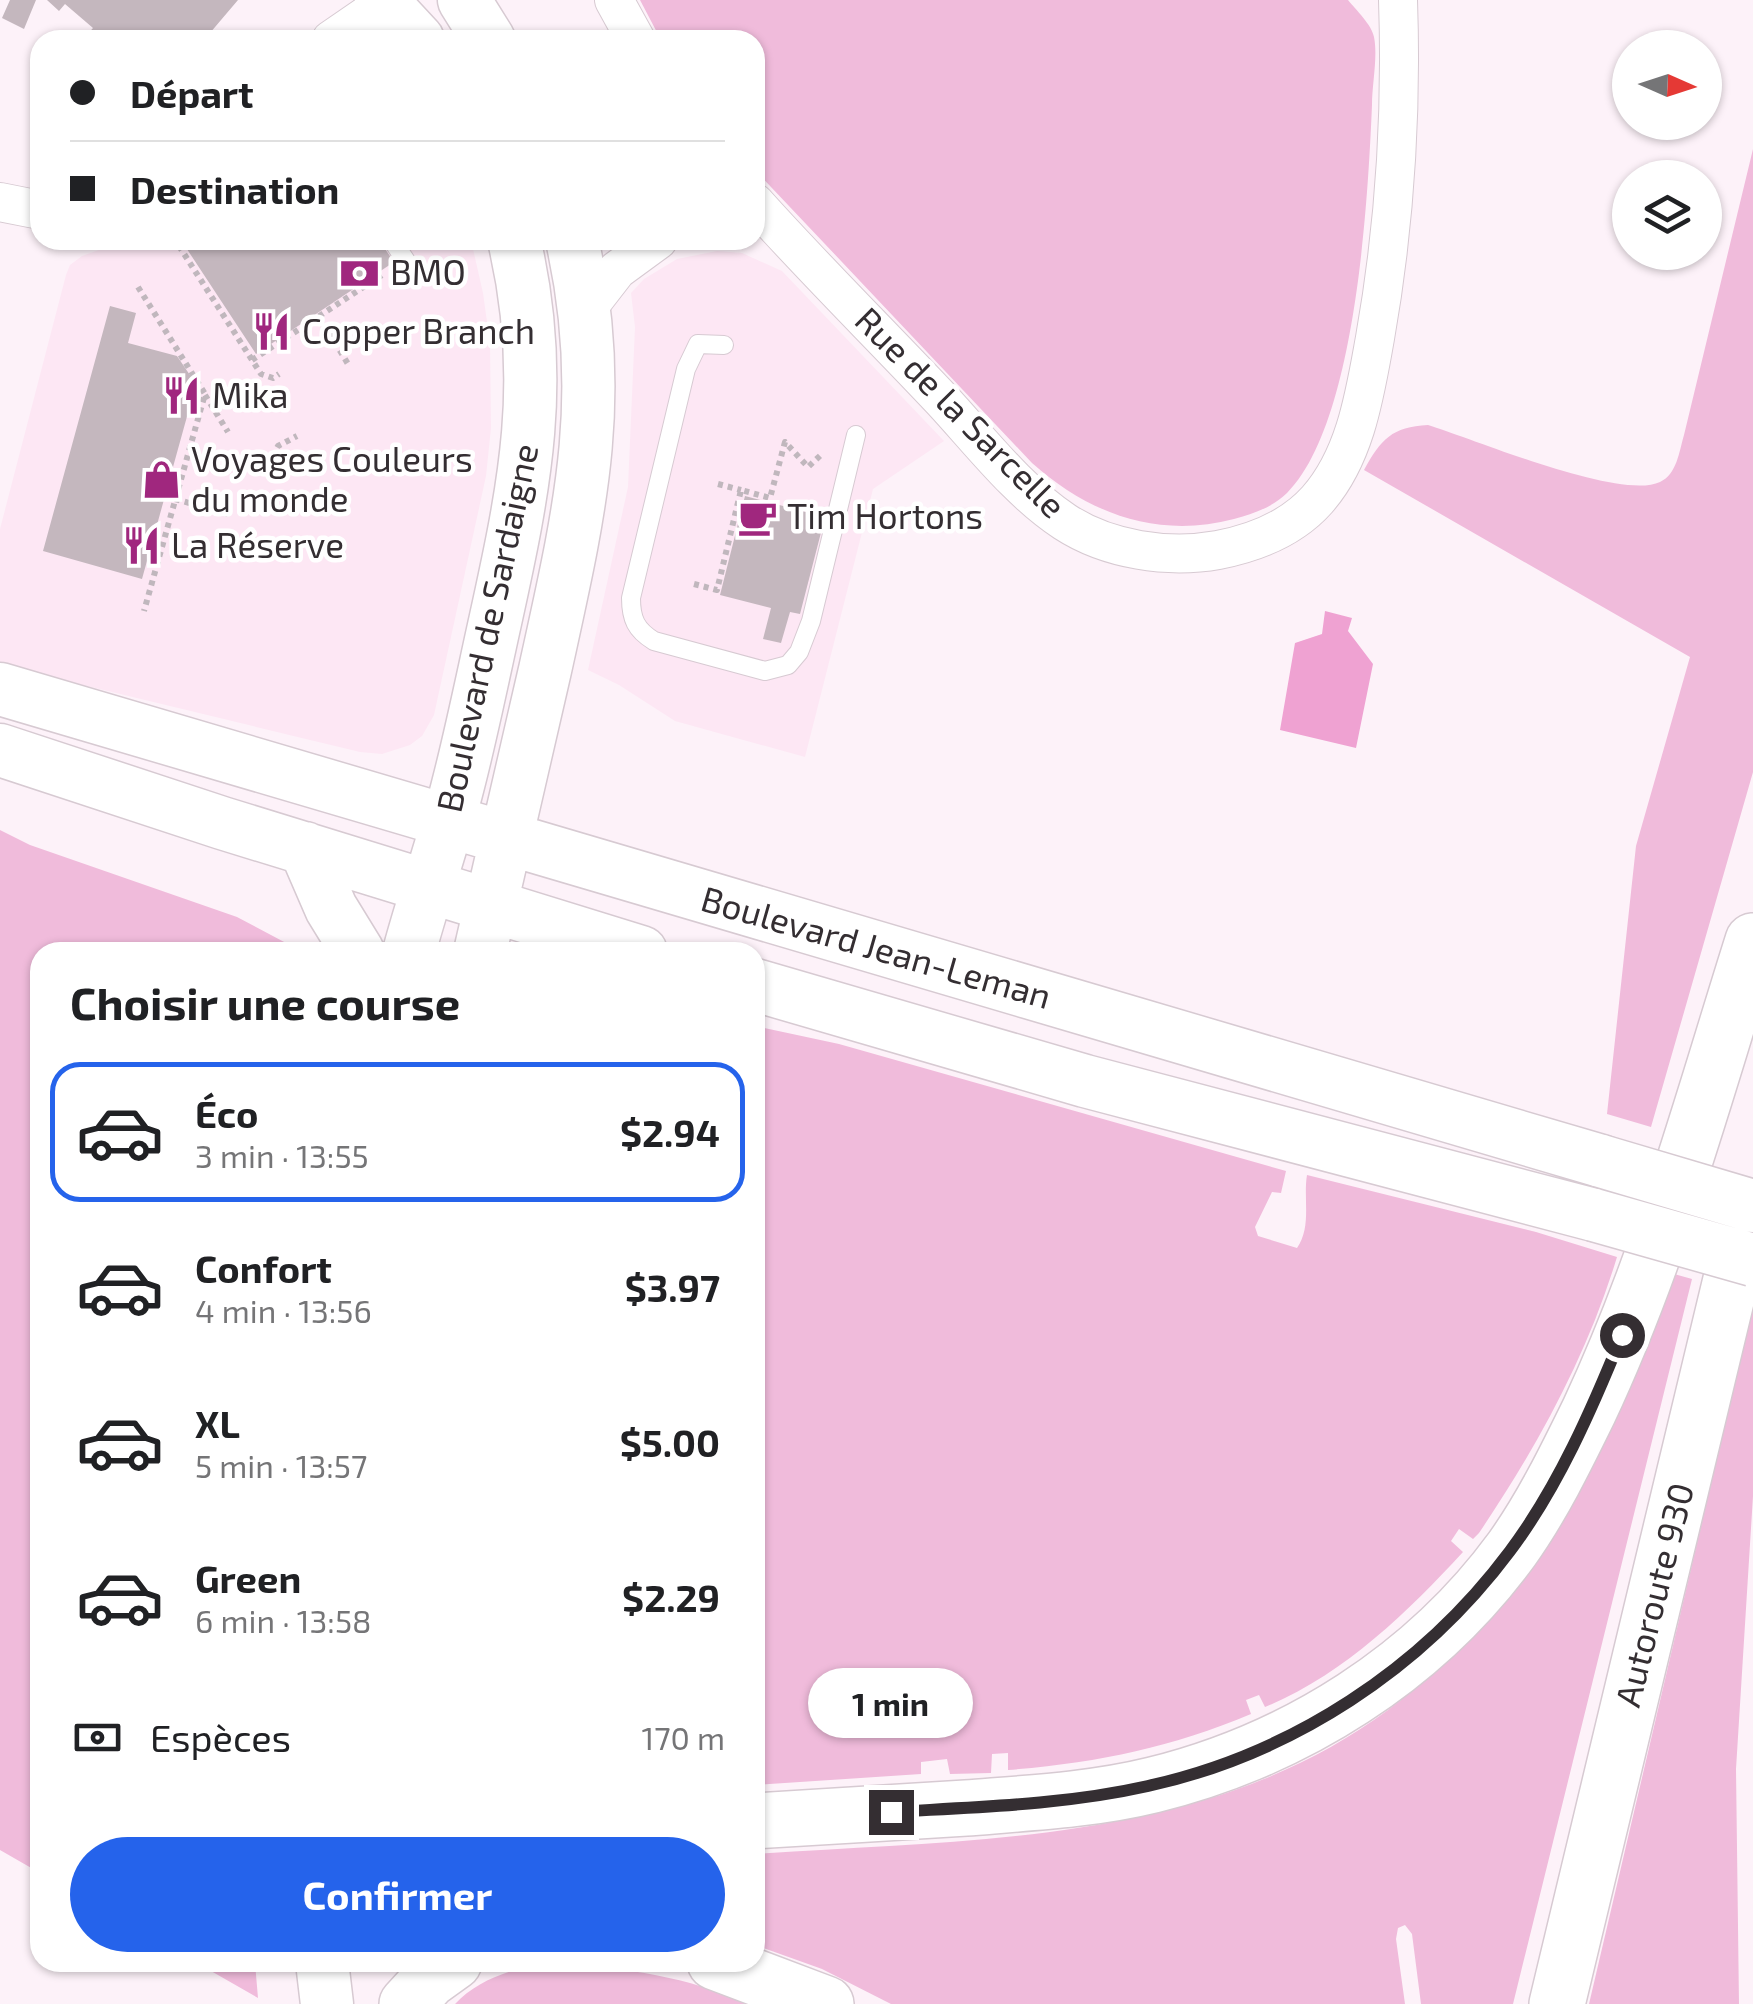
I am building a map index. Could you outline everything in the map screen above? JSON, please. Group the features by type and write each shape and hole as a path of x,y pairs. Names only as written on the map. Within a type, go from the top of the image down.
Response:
{"highway":[{"path":"765,1820 1054,1801 1152,1786 1278,1742 1336,1710 1407,1660 1462,1608 1512,1548 1574,1441 1619,1343 1663,1228 1753,941"},
{"name":"Autoroute 930","path":"1557,2004 1753,1187"},
{"path":"407,2004 440,1972"},
{"path":"741,1972 826,2004"}],"street":[{"path":"464,0 484,30"},
{"path":"614,0 630,30"},
{"name":"Rue de la Sarcelle","path":"765,218 1011,473 1065,522 1122,546 1160,553 1201,553 1239,546 1291,522 1316,500 1343,458 1361,408 1382,299 1396,189 1400,102 1398,0"},
{"path":"352,30 393,11"},
{"path":"0,202 30,208"},
{"name":"Boulevard de Sardaigne","path":"413,942 448,821 514,535 528,456 532,404 529,330 516,250"},
{"name":"Boulevard de Sardaigne","path":"485,929 584,479 591,389 586,310 574,250"},
{"path":"586,310 617,270 644,250"},
{"name":"Boulevard Jean-Leman","path":"0,689 1753,1206"},
{"path":"0,750 429,885 485,929 571,942"},
{"path":"305,848 331,908 352,942"},
{"name":"Boulevard Jean-Leman","path":"765,988 1086,1081 1753,1260"},
{"path":"323,1972 327,2004"}],"lane":[{"path":"399,250 412,270"},
{"path":"724,346 698,344 686,368 630,598 631,614 642,634 654,642 765,670 788,664 806,639 856,435"}],"path":[{"path":"182,250 252,360 267,378 279,374"},
{"path":"252,360 392,269"},
{"path":"138,288 203,398 228,432"},
{"path":"320,316 348,364"},
{"path":"192,399 203,398"},
{"path":"144,611 203,398"},
{"path":"186,419 196,423"},
{"path":"272,456 278,446 297,436"},
{"path":"718,484 770,498 785,442 808,467"},
{"path":"177,453 187,456"},
{"path":"169,481 179,484"},
{"path":"694,584 717,590 741,490"},
{"path":"175,499 228,514"},
{"path":"158,522 168,525"},
{"path":"150,549 160,552"}],"shaded area":[{"path":"640,0 1348,0 1370,28 1375,45 1362,252 1343,365 1329,417 1310,460 1287,493 1269,506 1206,524 1178,526 1126,518 1054,481 1032,463 765,181 765,30 656,30"},
{"path":"1753,149 1753,772 1651,1127 1607,1114 1636,846 1690,657 1364,470 1376,450 1396,432 1428,425 1581,476 1640,486 1666,478 1681,448"},
{"path":"99,250 473,250 490,343 491,428 486,476 434,715 422,736 410,745 382,754 360,752 0,665 0,529 66,275 70,265"},
{"path":"717,251 742,253 782,271 944,441 873,489 805,757 675,721 588,670 628,487 635,327 631,293 644,279 677,259"},
{"path":"1325,611 1352,618 1348,631 1373,664 1356,748 1280,730 1295,643 1322,634"},
{"path":"0,830 30,845 237,917 284,942 30,942 30,1867 0,1850"},
{"path":"765,1028 839,1044 1286,1171 1281,1193 1272,1192 1255,1227 1258,1236 1297,1248 1306,1222 1307,1175 1536,1232 1617,1257 1591,1330 1558,1400 1479,1533 1473,1539 1459,1529 1451,1541 1463,1552 1396,1619 1347,1660 1294,1694 1265,1707 1259,1695 1246,1700 1251,1714 1162,1745 1072,1763 1008,1770 1008,1753 992,1754 991,1773 950,1774 947,1759 921,1762 921,1774 765,1784"},
{"path":"1667,1272 1692,1279 1513,2004 1421,2004 1412,1934 1405,1925 1398,1928 1396,1939 1405,2004 891,2004 822,1969 765,1949 765,1853 919,1844 1084,1827 1164,1811 1242,1787 1317,1754 1388,1710 1487,1618"},
{"path":"1753,1304 1753,1496 1736,1769 1739,2004 1589,2004"},
{"path":"213,1972 256,1972 258,1998"},
{"path":"638,1972 680,1980 746,2004 455,2004 477,1986 504,1973"}],"building":[{"path":"10,0 36,0 24,29 2,18"},
{"path":"47,0 238,0 212,30 91,30 65,4 59,11"},
{"path":"188,250 386,250 394,262 256,354"},
{"path":"110,306 136,313 128,343 177,356 196,384 142,579 43,551"},
{"path":"745,496 825,517 800,614 790,612 781,643 763,639 771,608 720,595"}],"place":[{"name":"BMO","path":"360,273"},
{"name":"Copper Branch","path":"272,332"},
{"name":"Mika","path":"182,396"},
{"name":"Voyages Couleurs du monde","path":"161,480"},
{"name":"Tim Hortons","path":"757,517"},
{"name":"La Réserve","path":"141,546"}],"route":[{"path":"891,1812 1054,1801 1152,1786 1245,1756 1336,1710 1407,1660 1488,1580 1536,1512 1574,1441 1622,1335"}]}
